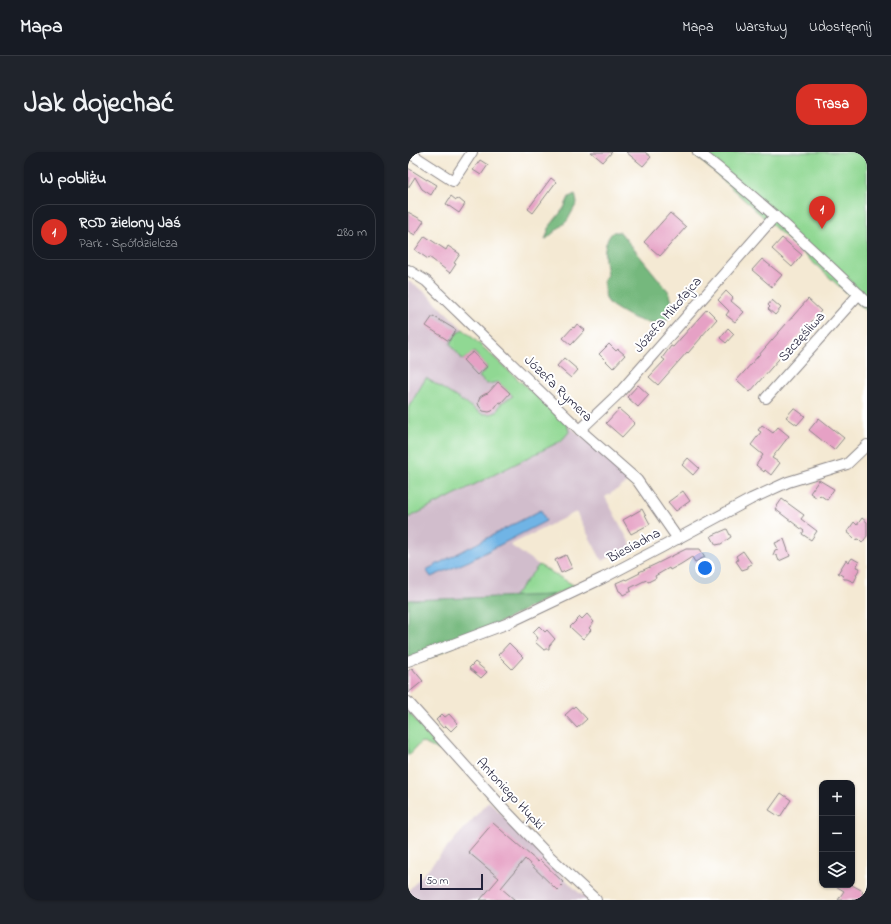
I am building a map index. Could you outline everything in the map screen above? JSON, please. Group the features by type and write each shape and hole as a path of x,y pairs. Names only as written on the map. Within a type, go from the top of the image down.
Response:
{"street":[{"path":"408,152 453,181 472,152"},
{"path":"698,152 775,216 863,298"},
{"name":"Józefa Mikołajca","path":"580,430 620,392 775,216"},
{"name":"Józefa Rymera","path":"408,270 426,281 580,430 637,480 678,539"},
{"name":"Szczęśliwa","path":"766,398 863,298"},
{"name":"Biesiadna","path":"408,661 506,624 603,578 751,499 788,482 847,464 867,445"},
{"name":"Antoniego Hupki","path":"408,702 503,808 549,856 596,900"}],"shaded area":[{"path":"408,281 425,292 509,374 632,480 605,497 632,547 602,561 576,512 510,545 539,565 513,597 408,600"},
{"path":"489,801 577,891 589,900 408,900 408,891"}],"green space":[{"path":"692,152 867,152 867,311 862,307"},
{"path":"575,194 577,203 567,221 545,240 550,226 564,208 569,197"},
{"path":"613,232 620,232 669,292 672,306 671,313 667,320 661,322 647,322 634,318 622,312 607,301 604,285 604,279 607,275 605,264 605,247"},
{"path":"463,329 567,424 569,432 561,441 408,518 408,408 426,378 482,414 497,412 501,403 513,396 498,382 487,384 479,377 487,367 474,352 463,360 450,344 456,334"},
{"path":"539,565 575,586 554,595 513,597"},
{"path":"554,595 424,661 408,663 408,600"},
{"path":"408,711 441,751 421,742 408,756"}],"water":[{"path":"541,510 546,521 469,561 431,577 426,570"}],"building":[{"path":"591,152 612,152 603,162"},
{"path":"626,152 645,152 651,157 643,166"},
{"path":"480,160 488,165 481,175 473,170"},
{"path":"408,168 437,185 431,195 422,189 415,177 408,188"},
{"path":"551,178 556,182 533,213 528,209"},
{"path":"451,196 456,200 459,199 465,204 459,213 446,204"},
{"path":"408,212 424,221 415,235 408,231"},
{"path":"670,213 686,227 660,256 644,242"},
{"path":"425,236 446,250 448,246 460,254 450,273 429,257 428,259 415,250"},
{"path":"782,238 802,255 792,267 772,249"},
{"path":"762,259 782,275 772,287 752,270"},
{"path":"726,291 733,298 731,301 744,312 735,322 726,315 729,311 718,300"},
{"path":"808,299 821,311 750,392 737,380"},
{"path":"772,300 781,308 775,315 768,309 770,307 768,305"},
{"path":"707,309 717,319 658,385 649,377 665,360 662,358 671,346 673,347"},
{"path":"433,316 456,330 449,341 426,326"},
{"path":"577,324 585,330 571,345 563,338"},
{"path":"728,328 734,334 726,343 720,338"},
{"path":"609,344 616,351 618,349 625,355 613,368 599,354"},
{"path":"473,352 487,367 477,375 463,360"},
{"path":"564,358 578,370 571,378 557,366"},
{"path":"498,382 510,393 501,403 499,402 492,411 483,411 478,403 480,397 488,393"},
{"path":"638,385 649,395 638,407 627,397"},
{"path":"794,408 805,416 797,425 786,417"},
{"path":"619,409 635,423 622,437 606,423"},
{"path":"819,418 844,438 834,450 809,430"},
{"path":"762,425 773,433 778,427 789,436 772,458 780,463 771,475 765,470 764,472 756,465 763,455 751,445 761,432 758,430"},
{"path":"688,458 699,468 693,475 682,465"},
{"path":"819,480 834,489 827,500 820,495 817,498 810,493"},
{"path":"683,491 690,501 676,511 668,502"},
{"path":"782,499 804,515 801,519 817,531 811,540 802,534 804,531 775,509"},
{"path":"642,509 650,524 631,534 623,520"},
{"path":"862,518 867,522 867,536 862,543 858,539 855,540 847,532 854,522 857,525"},
{"path":"727,529 731,537 721,544 716,545 711,536"},
{"path":"784,539 790,556 779,561 777,556 773,555 775,550 778,549 775,543"},
{"path":"686,549 700,549 705,557 695,562 692,557 670,570 669,568 648,582 647,580 644,581 630,588 631,591 623,595 619,591 616,583 625,579 626,580"},
{"path":"743,551 752,564 748,566 748,568 742,570 736,561 738,560 736,556"},
{"path":"566,555 572,568 561,573 555,560"},
{"path":"852,558 859,562 856,567 860,568 854,582 844,579 843,576 838,573 846,560 849,562"},
{"path":"587,614 594,622 589,628 591,630 583,639 570,627 580,617 582,619"},
{"path":"539,626 545,632 547,630 555,639 549,646 549,649 544,650 535,642 538,638 533,632"},
{"path":"509,643 523,657 512,669 498,655"},
{"path":"475,662 487,672 481,678 469,668"},
{"path":"412,668 423,681 408,693 408,671"},
{"path":"575,706 587,719 577,728 565,715"},
{"path":"442,714 445,717 449,714 458,724 451,731 446,726 443,728 436,720"},
{"path":"781,793 791,800 780,817 769,810"},
{"path":"493,823 538,862 540,860 564,883 557,890 525,859 501,888 515,900 480,900 499,878 468,852"},
{"path":"855,887 863,891 862,894 867,897 867,900 838,900 844,891 839,888 855,888"}],"place":[{"name":"ROD Zielony Jaś","path":"822,229"}]}
